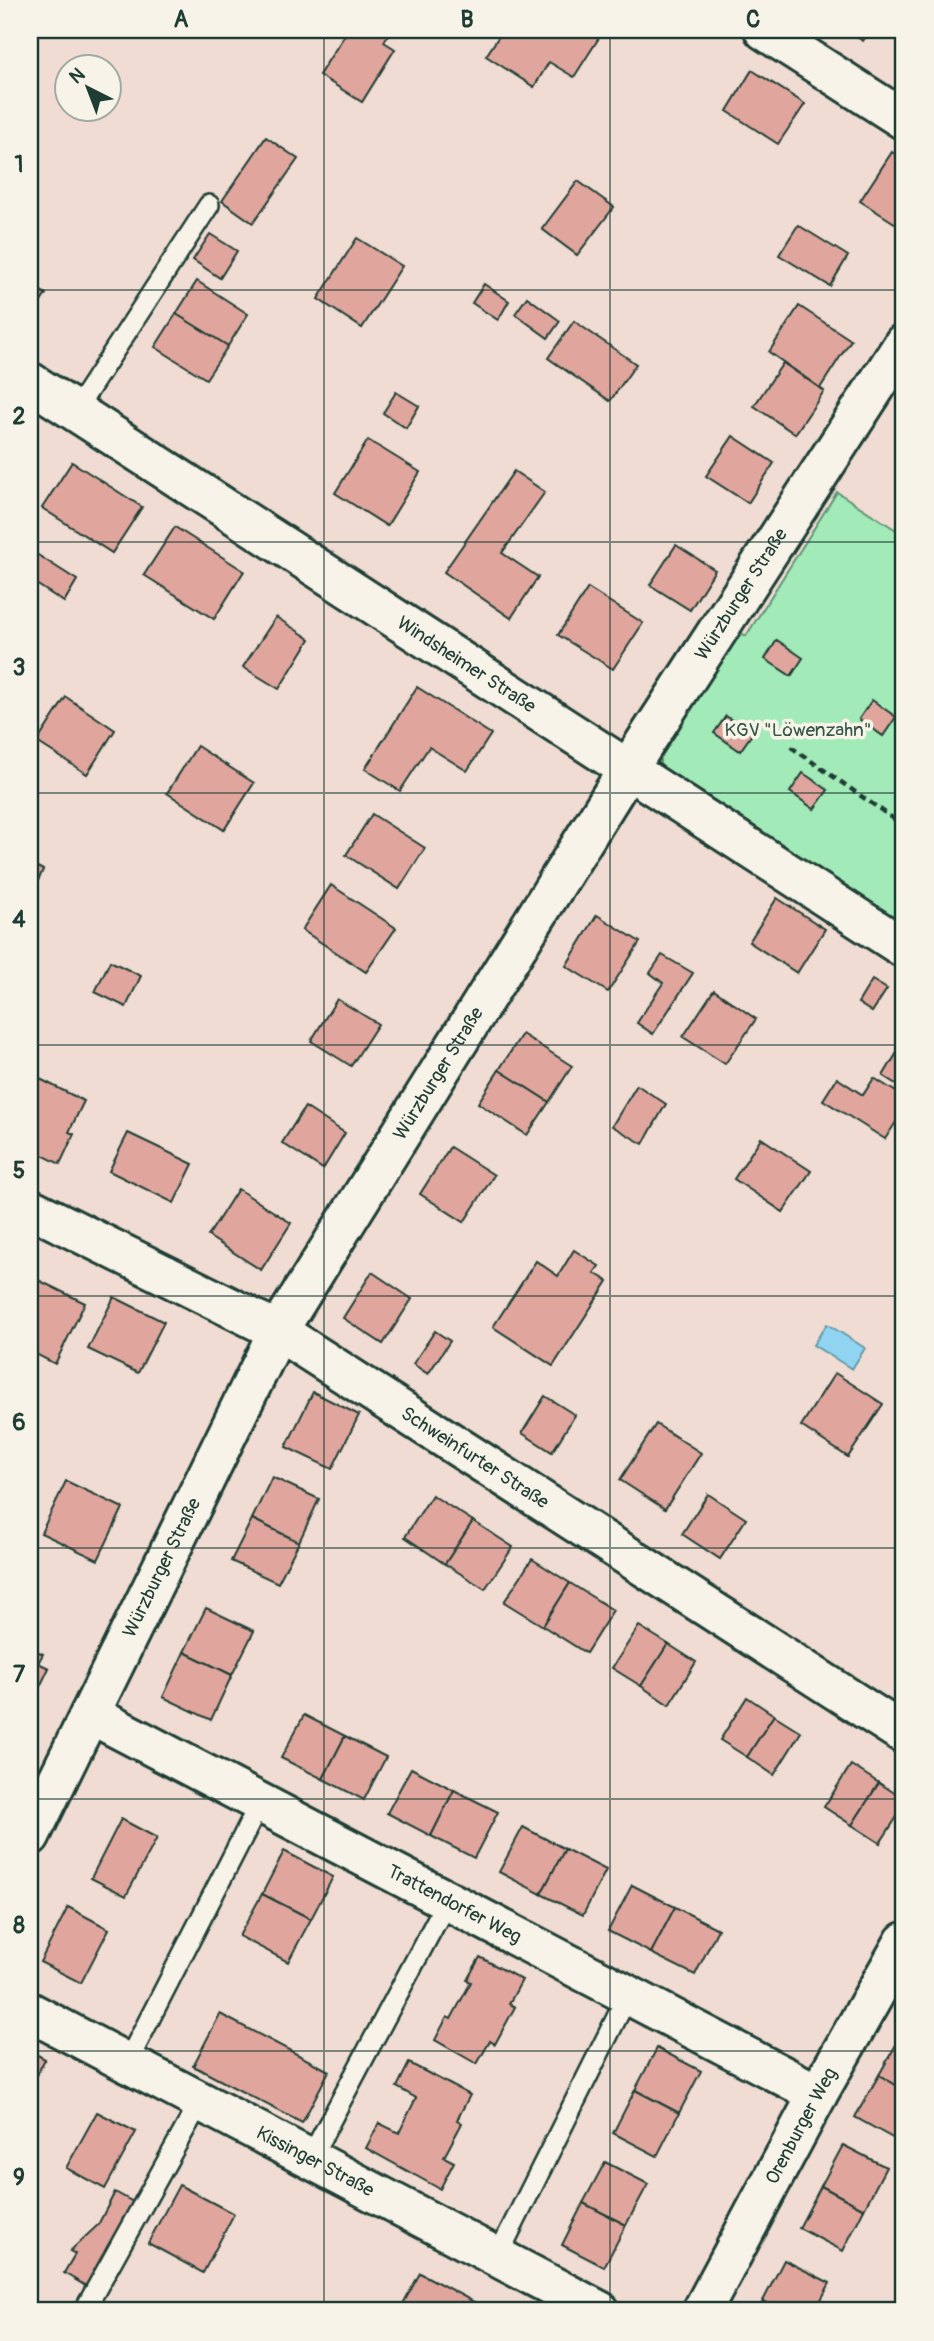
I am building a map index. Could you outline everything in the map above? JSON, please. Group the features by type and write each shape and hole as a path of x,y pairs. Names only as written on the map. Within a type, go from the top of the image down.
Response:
{"street":[{"path":"764,30 904,120"},
{"name":"Würzburger Straße","path":"30,1836 278,1331 628,769 904,343"},
{"name":"Windsheimer Straße","path":"30,382 904,948"},
{"name":"Schweinfurter Straße","path":"30,1208 278,1331 904,1734"},
{"name":"Trattendorfer Weg","path":"90,1714 818,2094"},
{"name":"Orenburger Weg","path":"702,2311 818,2094 904,1942"},
{"name":"Kissinger Straße","path":"30,2012 600,2311"}],"lane":[{"path":"75,411 209,205"},
{"path":"127,2063 260,1803"},
{"path":"310,2159 447,1901"},
{"path":"497,2257 628,1995"},
{"path":"84,2311 200,2102"}],"path":[{"path":"791,747 904,825"}],"green space":[{"name":"KGV \"Löwenzahn\"","path":"837,492 904,535 904,933 876,914 878,908 661,769 658,749 736,629 746,636"}],"water":[{"path":"827,1324 865,1348 852,1369 813,1345"}],"building":[{"path":"348,30 388,30 390,31 384,42 395,49 362,102 319,75"},
{"path":"503,30 604,30 574,77 549,62 534,87 486,56"},
{"path":"845,30 870,30 863,41"},
{"path":"752,70 805,104 778,144 727,111"},
{"path":"266,137 298,159 253,223 222,201"},
{"path":"892,152 904,160 904,229 860,201"},
{"path":"578,181 614,207 577,255 542,229"},
{"path":"798,225 848,256 830,286 779,255"},
{"path":"210,234 237,251 220,278 193,260"},
{"path":"357,238 402,266 362,328 318,299"},
{"path":"197,281 248,314 228,346 176,314"},
{"path":"30,284 46,294 30,319"},
{"path":"484,284 509,301 498,320 472,303"},
{"path":"527,297 560,321 548,338 515,314"},
{"path":"799,306 851,340 820,388 769,352"},
{"path":"176,314 228,346 206,379 155,347"},
{"path":"574,321 636,364 610,401 548,358"},
{"path":"783,363 824,391 795,434 754,406"},
{"path":"396,392 419,406 406,428 383,413"},
{"path":"733,436 774,463 748,503 706,476"},
{"path":"368,440 420,472 387,526 335,493"},
{"path":"72,462 142,507 112,553 42,508"},
{"path":"514,471 545,492 502,553 538,577 511,618 444,572"},
{"path":"175,527 244,571 214,619 144,575"},
{"path":"676,545 715,570 690,610 650,585"},
{"path":"30,550 77,580 64,602 30,580"},
{"path":"588,588 643,623 613,669 558,635"},
{"path":"276,617 310,639 279,689 243,667"},
{"path":"777,640 803,658 791,676 765,659"},
{"path":"417,687 491,734 467,771 429,747 400,791 365,769"},
{"path":"66,697 115,730 87,774 37,742"},
{"path":"872,700 896,717 883,736 859,719"},
{"path":"726,716 752,734 740,751 714,733"},
{"path":"197,746 254,783 224,830 167,793"},
{"path":"803,773 828,790 814,809 790,792"},
{"path":"372,814 425,848 399,889 346,855"},
{"path":"30,863 43,870 30,898"},
{"path":"331,885 396,928 366,972 302,930"},
{"path":"777,898 825,929 797,973 749,942"},
{"path":"597,915 640,942 608,992 566,966"},
{"path":"662,955 693,973 653,1034 637,1023 663,983 650,973"},
{"path":"110,961 141,976 126,1007 95,992"},
{"path":"872,980 887,989 872,1012 858,1003"},
{"path":"714,990 756,1019 725,1064 683,1037"},
{"path":"337,999 378,1024 351,1066 311,1041"},
{"path":"904,1023 904,1041 896,1036"},
{"path":"522,1034 572,1066 549,1102 499,1070"},
{"path":"904,1041 904,1089 883,1076"},
{"path":"499,1070 549,1102 527,1135 478,1103"},
{"path":"38,1078 84,1101 69,1132 74,1134 60,1164 30,1149 30,1096"},
{"path":"837,1078 863,1095 874,1078 904,1097 904,1110 885,1139 823,1100"},
{"path":"637,1085 666,1104 643,1144 612,1126"},
{"path":"305,1107 345,1133 323,1169 282,1143"},
{"path":"128,1133 193,1164 174,1203 109,1171"},
{"path":"761,1138 811,1171 783,1212 734,1179"},
{"path":"450,1147 494,1175 464,1222 420,1194"},
{"path":"238,1189 291,1223 261,1270 208,1236"},
{"path":"574,1250 599,1266 594,1273 608,1281 553,1366 493,1327 536,1261 558,1276"},
{"path":"372,1272 412,1299 383,1344 343,1318"},
{"path":"36,1279 85,1303 55,1364 30,1351 30,1291"},
{"path":"114,1297 164,1322 138,1373 88,1349"},
{"path":"435,1331 450,1341 428,1374 413,1364"},
{"path":"835,1373 883,1404 848,1457 801,1426"},
{"path":"313,1392 359,1415 332,1469 286,1447"},
{"path":"545,1396 575,1415 552,1452 522,1433"},
{"path":"656,1424 701,1453 665,1509 620,1480"},
{"path":"272,1477 319,1499 299,1542 252,1519"},
{"path":"66,1481 123,1508 98,1560 41,1533"},
{"path":"708,1494 746,1519 720,1559 682,1534"},
{"path":"432,1495 473,1521 445,1564 405,1537"},
{"path":"252,1519 299,1542 278,1583 231,1561"},
{"path":"473,1521 513,1547 485,1589 445,1564"},
{"path":"532,1559 570,1583 543,1626 504,1602"},
{"path":"570,1583 613,1610 586,1653 543,1626"},
{"path":"206,1608 254,1631 232,1675 184,1652"},
{"path":"639,1626 668,1644 641,1686 612,1668"},
{"path":"668,1644 696,1662 669,1705 641,1686"},
{"path":"30,1648 43,1654 38,1663 49,1668 30,1707"},
{"path":"184,1652 232,1675 211,1720 163,1697"},
{"path":"747,1697 774,1715 747,1757 720,1740"},
{"path":"304,1715 345,1736 323,1779 281,1758"},
{"path":"774,1715 801,1732 774,1775 747,1757"},
{"path":"345,1736 386,1757 364,1800 323,1779"},
{"path":"851,1765 879,1783 852,1825 824,1807"},
{"path":"411,1768 454,1790 431,1836 387,1813"},
{"path":"879,1783 904,1799 904,1806 880,1843 852,1825"},
{"path":"454,1790 498,1812 474,1858 431,1836"},
{"path":"121,1819 157,1838 126,1896 91,1878"},
{"path":"523,1827 565,1849 541,1894 499,1872"},
{"path":"565,1849 606,1870 583,1915 541,1894"},
{"path":"284,1851 333,1877 311,1919 262,1894"},
{"path":"632,1885 675,1907 651,1953 608,1931"},
{"path":"262,1894 311,1919 288,1962 239,1936"},
{"path":"68,1907 109,1929 81,1983 40,1962"},
{"path":"675,1907 718,1929 695,1975 651,1953"},
{"path":"480,1957 522,1980 509,2004 515,2007 495,2044 490,2041 477,2064 435,2040 447,2017 451,2019 471,1982 467,1980"},
{"path":"220,2014 329,2071 302,2123 193,2066"},
{"path":"902,2034 904,2035 904,2090 879,2075"},
{"path":"657,2048 701,2071 679,2113 635,2090"},
{"path":"30,2051 45,2059 30,2088"},
{"path":"409,2063 470,2095 457,2120 462,2123 444,2157 454,2162 440,2189 366,2148 379,2123 399,2133 416,2098 397,2087"},
{"path":"879,2075 904,2090 904,2131 898,2141 855,2117"},
{"path":"635,2090 679,2113 657,2156 613,2133"},
{"path":"97,2112 136,2132 105,2189 66,2168"},
{"path":"843,2145 886,2167 864,2209 821,2186"},
{"path":"605,2162 648,2184 626,2225 583,2203"},
{"path":"179,2185 234,2214 203,2273 148,2243"},
{"path":"821,2186 864,2209 843,2251 799,2228"},
{"path":"115,2192 133,2202 86,2286 64,2273 75,2254 70,2251 98,2225"},
{"path":"583,2203 626,2225 604,2267 562,2245"},
{"path":"784,2260 830,2283 815,2311 783,2311 763,2301"},
{"path":"420,2273 487,2309 486,2311 399,2311"},
{"path":"763,2301 783,2311 758,2311"}]}
